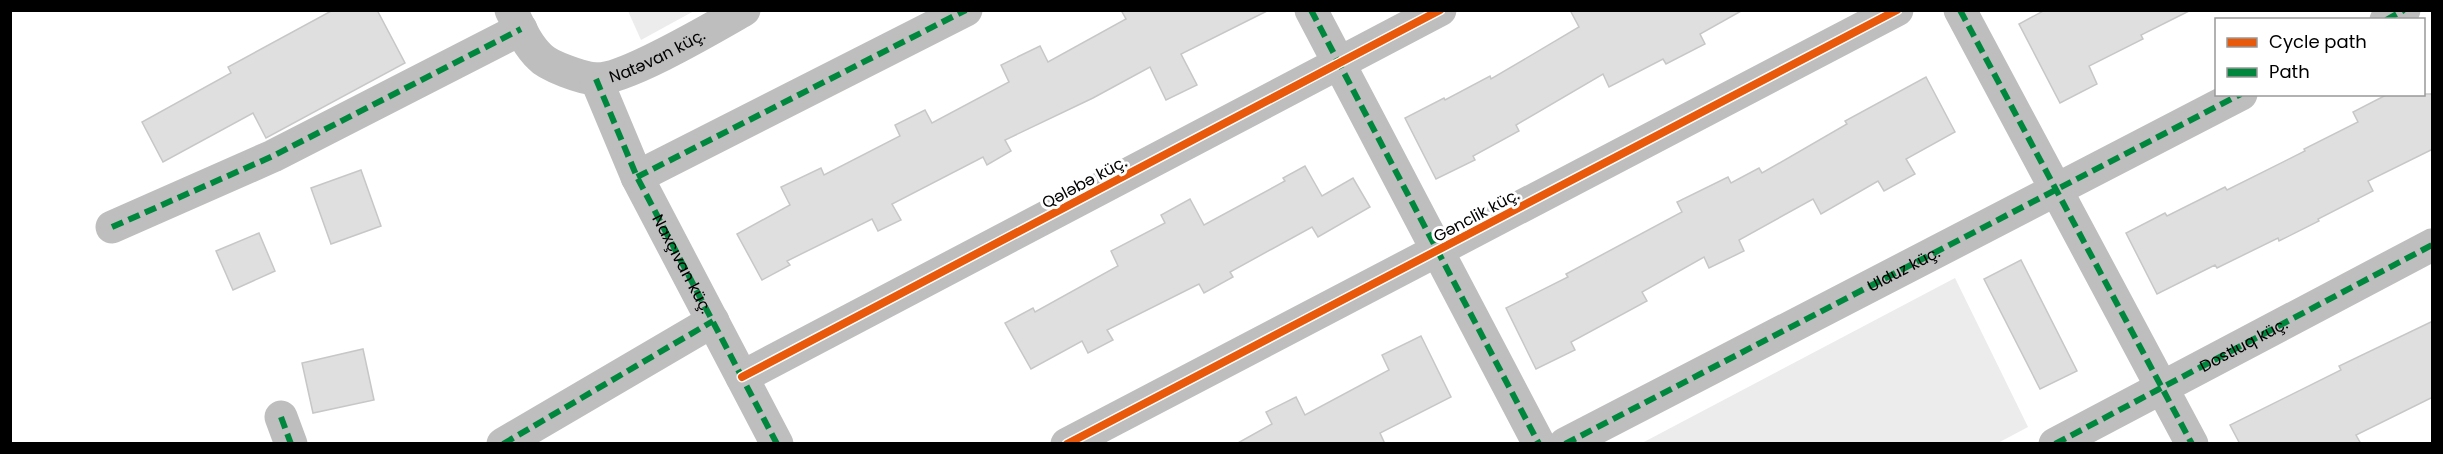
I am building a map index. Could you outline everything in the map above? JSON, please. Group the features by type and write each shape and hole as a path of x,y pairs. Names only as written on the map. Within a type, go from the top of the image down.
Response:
{"street":[{"name":"Natəvan küç.","path":"516,20 541,59 564,70 596,79 623,72 744,10"},
{"path":"637,177 966,10"},
{"path":"1311,10 1539,444"},
{"name":"Qələbə küç.","path":"742,377 1440,10"},
{"name":"Gənclik küç.","path":"1067,444 1897,10"},
{"path":"1960,10 2192,444"},
{"path":"2390,18 2404,10"},
{"path":"112,228 273,156 516,20"},
{"name":"Naxçıvan küç.","path":"596,79 637,177 777,444"},
{"name":"Ulduz küç.","path":"1565,444 2237,96"},
{"name":"Dostluq küç.","path":"2055,444 2433,245"},
{"path":"503,444 712,321"}],"shaded area":[{"path":"628,11 694,11 641,40"},
{"path":"1955,278 2028,427 1996,444 1642,443"}],"building":[{"path":"333,10 377,10 405,63 266,138 253,113 163,162 142,122 231,73 228,67"},
{"path":"1121,10 1269,10 1181,54 1197,85 1166,100 1150,67 1093,98 1005,140 1011,151 987,165 983,157 892,204 901,220 878,231 872,219 787,261 790,265 762,280 737,234 790,205 781,187 821,168 824,175 900,136 895,125 925,110 932,123 1009,82 1001,65 1040,46 1048,62 1126,19"},
{"path":"1570,10 1743,10 1700,34 1705,44 1666,64 1663,59 1609,87 1603,74 1516,125 1519,131 1473,156 1475,160 1436,179 1405,118 1490,76 1491,79 1579,27"},
{"path":"2045,10 2191,10 2141,35 2143,39 2089,66 2097,84 2060,103 2019,24"},
{"path":"1926,77 1955,132 1906,159 1915,174 1884,191 1878,181 1821,214 1813,199 1739,240 1744,251 1709,268 1704,257 1642,292 1647,301 1571,342 1575,350 1536,369 1506,308 1568,277 1566,274 1682,212 1677,202 1728,177 1731,183 1759,168 1762,173 1847,124 1845,121"},
{"path":"2433,94 2433,149 2368,181 2373,191 2318,219 2319,221 2217,268 2215,265 2157,294 2126,233 2165,213 2167,216 2225,187 2227,190 2305,151 2304,149 2358,122 2353,112 2384,96"},
{"path":"1305,166 1322,196 1353,178 1370,207 1318,237 1312,227 1230,272 1233,277 1204,293 1199,284 1107,330 1113,340 1088,353 1082,341 1031,369 1005,323 1033,308 1035,312 1118,266 1111,251 1165,223 1161,215 1190,199 1204,225 1285,181 1283,178"},
{"path":"361,170 381,226 331,244 311,188"},
{"path":"259,233 275,271 233,290 216,251"},
{"path":"2021,260 2077,371 2040,389 1984,279"},
{"path":"2433,321 2433,397 2356,435 2361,444 2240,444 2230,425 2341,370 2339,366"},
{"path":"1421,336 1451,397 1380,433 1385,444 1236,444 1272,424 1266,412 1296,397 1305,415 1389,370 1382,355"},
{"path":"363,349 374,400 313,413 302,363"}],"marked path":[{"path":"637,177 966,10"},
{"path":"1311,10 1539,444"},
{"path":"1960,10 2192,444"},
{"path":"2390,18 2404,10"},
{"path":"112,227 273,156 521,29"},
{"path":"596,79 637,177 777,444"},
{"path":"1565,444 2237,96"},
{"path":"2055,444 2432,245"},
{"path":"503,444 713,321"},
{"path":"281,417 291,444"}],"cycle path":[{"path":"742,377 1440,10"},
{"path":"1067,444 1897,10"}]}
